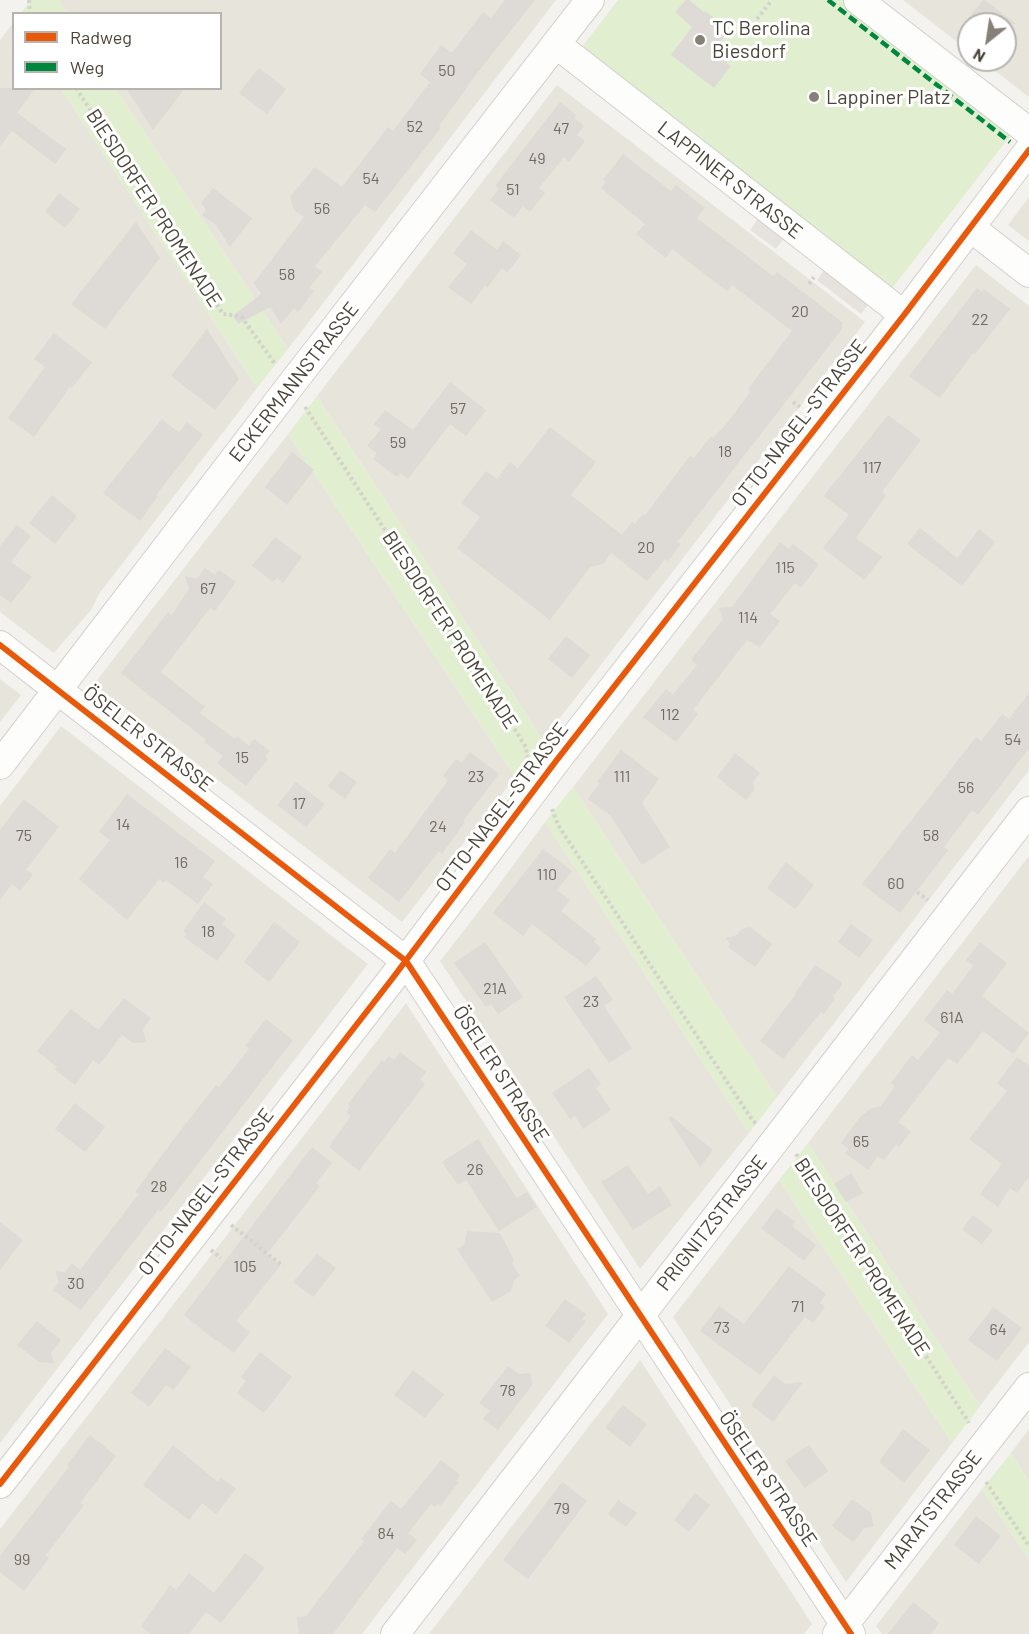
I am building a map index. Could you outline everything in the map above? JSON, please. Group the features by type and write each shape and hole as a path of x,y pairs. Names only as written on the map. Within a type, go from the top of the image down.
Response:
{"street":[{"name":"ECKERMANNSTRASSE","path":"0,765 290,386 590,0"},
{"path":"858,0 1029,132"},
{"name":"LAPPINER STRASSE","path":"556,44 904,315"},
{"name":"OTTO-NAGEL-STRASSE","path":"0,1484 406,961 539,784 904,315 1029,150"},
{"path":"971,228 1029,273"},
{"name":"ÖSELER STRASSE","path":"0,645 406,961 844,1631"},
{"name":"PRIGNITZSTRASSE","path":"395,1634 1029,811"},
{"name":"MARATSTRASSE","path":"844,1631 1029,1387"}],"path":[{"path":"757,19 772,0"},
{"path":"917,892 926,899"},
{"path":"231,1224 283,1266"},
{"path":"987,1483 1029,1546"}],"shaded area":[{"path":"58,0 556,0 288,349 117,90 222,90 222,12 66,12"},
{"path":"903,0 1029,0 1029,97 997,72 1017,72 1017,12 957,12 957,42"},
{"path":"12,24 12,90 62,90 257,388 99,594 91,610 54,653 0,612 0,40"},
{"path":"557,85 865,322 543,740 317,396"},
{"path":"1029,197 1029,241 1008,225"},
{"path":"762,213 788,233 776,249 750,230"},
{"path":"829,264 873,298 861,314 817,280"},
{"path":"976,265 1029,306 1029,770 777,1097 573,787"},
{"path":"288,434 515,777 402,922 94,684"},
{"path":"0,679 21,695 0,722"},
{"path":"61,726 368,964 0,1443 0,806"},
{"path":"545,822 749,1133 640,1269 440,961"},
{"path":"1029,856 1029,1342 980,1406 808,1143"},
{"path":"406,1003 608,1314 362,1634 0,1634 0,1529"},
{"path":"779,1180 952,1443 846,1582 673,1317"},
{"path":"640,1360 812,1624 804,1634 429,1634"},
{"path":"1029,1429 1029,1481 1011,1453"},
{"path":"982,1489 1029,1560 1029,1634 882,1634 876,1626"}],"green space":[{"path":"31,0 58,0 66,12 22,12"},
{"path":"618,0 846,0 1014,131 887,295 578,52"},
{"path":"62,90 117,90 288,349 257,388"},
{"path":"317,396 543,740 515,777 288,434"},
{"path":"573,787 777,1097 749,1133 545,822"},
{"path":"808,1143 980,1406 952,1443 779,1180"},
{"path":"1011,1453 1029,1481 1029,1560 982,1489"}],"building":[{"path":"505,0 535,0 478,72 439,126 441,128 375,212 365,205 315,266 322,272 309,288 314,291 298,312 294,308 281,324 270,307 238,324 233,316 261,294 254,283 304,217 294,210 290,197 315,167 342,187 388,127 393,131 430,82 420,74 441,45 452,53 483,12 491,18"},
{"name":"TC Berolina Biesdorf","path":"686,0 728,29 714,53 731,66 714,88 671,55 692,27 675,12"},
{"path":"985,0 1000,12 974,12"},
{"path":"259,68 286,89 267,114 239,93"},
{"path":"0,88 12,88 12,90 34,90 17,113 66,149 55,164 12,131 0,146"},
{"path":"127,90 183,90 153,130"},
{"path":"560,102 576,115 574,118 584,126 577,135 585,141 569,162 564,157 539,188 545,193 530,212 523,206 514,218 490,200 499,189 495,186"},
{"path":"623,154 671,191 676,185 705,208 697,218 773,276 777,272 842,322 842,329 678,541 681,544 668,561 665,559 647,581 611,553 603,564 590,567 550,620 457,548 480,517 461,503 486,471 497,479 510,462 518,468 550,427 596,462 571,495 622,535 632,522 635,524 643,514 645,515 690,456 694,458 711,436 713,438 727,423 751,391 748,389 792,331 732,285 727,291 672,249 666,258 636,234 645,224 601,188 606,182 603,180"},
{"path":"213,188 252,218 230,247 216,225 202,215 206,210 201,203"},
{"path":"59,193 80,209 65,228 45,212"},
{"path":"136,222 160,258 105,329 71,304"},
{"path":"471,230 497,250 503,241 521,255 507,273 502,268 471,304 448,287 467,264 453,253"},
{"path":"977,288 982,292 984,289 1010,309 975,354 973,353 940,398 909,376"},
{"path":"207,329 239,379 215,410 171,376"},
{"path":"54,333 92,362 72,388 70,387 34,437 8,418 45,367 34,359"},
{"path":"450,382 486,410 466,436 450,424 408,479 400,473 397,477 373,459 377,453 367,446 381,429 374,424 385,410 413,430"},
{"path":"888,415 921,440 882,492 886,495 856,538 882,557 864,580 823,548 849,515 824,496"},
{"path":"162,419 179,433 187,422 203,435 156,495 158,496 140,521 103,493"},
{"path":"292,452 314,470 287,505 265,487"},
{"path":"52,495 77,516 55,544 29,523"},
{"path":"17,525 31,536 11,562 32,577 11,603 0,595 0,546"},
{"path":"920,528 957,558 979,529 995,542 962,586 907,544"},
{"path":"275,537 302,557 283,583 277,578 273,582 252,566"},
{"path":"780,542 789,549 793,544 819,564 801,588 795,583 770,614 780,621 760,647 747,640 693,710 698,714 676,742 643,717 666,689 673,695 697,665 691,660 723,619 719,608 732,607"},
{"path":"205,568 215,575 219,570 236,582 215,611 210,608 161,672 205,707 200,713 235,739 237,736 249,746 254,739 270,751 265,756 268,759 246,786 217,763 223,756 204,742 206,740 121,673 168,612 172,615 189,589 185,576 197,579"},
{"path":"566,636 590,655 572,678 548,659"},
{"path":"1029,693 1029,748 978,815 972,810 944,847 948,850 900,913 862,884 976,737 981,741 1002,714 1009,719"},
{"path":"621,750 659,779 642,803 670,847 642,865 610,815 588,799 599,784 597,782"},
{"path":"470,752 499,774 463,821 465,822 442,854 439,851 399,902 368,878 390,849 395,853 448,780 443,776 456,759 461,763"},
{"path":"735,753 760,773 753,782 754,790 746,800 717,777"},
{"path":"340,770 357,782 345,799 328,786"},
{"path":"296,782 325,804 306,827 277,805"},
{"path":"127,794 215,861 203,877 213,884 198,904 166,880 164,883 159,879 127,920 79,879 110,840 99,832"},
{"path":"24,799 59,827 26,870 33,875 20,891 12,884 0,900 0,830"},
{"path":"543,849 572,871 557,890 570,900 561,911 596,939 594,942 601,948 586,966 532,924 523,936 493,913"},
{"path":"786,862 814,885 795,909 767,888"},
{"path":"204,902 226,919 222,924 236,935 217,961 184,937 187,934 183,931"},
{"path":"274,922 300,942 269,982 244,962"},
{"path":"851,924 873,940 859,958 838,942"},
{"path":"750,927 772,944 755,967 728,947 730,944 726,938 737,935 742,929"},
{"path":"485,942 523,997 498,1014 491,1004 486,1007 454,963"},
{"path":"980,942 1007,963 982,996 1029,1033 1013,1054 983,1031 957,1064 948,1058 898,1122 911,1132 884,1160 878,1156 868,1170 845,1153 849,1149 841,1143 860,1117 870,1109 881,1106 895,1086 891,1083 912,1055 918,1060 940,1033 924,1020 947,990 952,994 973,966 966,960"},
{"path":"815,965 842,982 842,985 833,996 835,998 824,1014 821,1012 783,1059 760,1041"},
{"path":"596,976 613,1000 604,1006 632,1048 609,1063 564,997"},
{"path":"124,998 151,1018 143,1029 146,1042 133,1043 122,1035 99,1065 93,1060 75,1085 54,1069 57,1067 37,1051 71,1009 98,1030"},
{"path":"266,1019 293,1040 161,1212 158,1210 81,1310 53,1290 59,1282 55,1271 65,1272 72,1263 80,1270 138,1195 135,1192 171,1143 216,1085 219,1087 249,1049 245,1046"},
{"path":"400,1052 426,1072 420,1080 425,1084 359,1171 329,1147 351,1116 346,1112 350,1106 348,1104 382,1060 384,1062 389,1056 394,1060"},
{"path":"1017,1057 1029,1066 1029,1177 1017,1193 1010,1188 998,1207 980,1194 1002,1164 969,1139 1007,1091 997,1083"},
{"path":"589,1068 601,1084 596,1088 611,1110 583,1129 575,1116 570,1119 552,1093"},
{"path":"75,1103 105,1127 85,1152 55,1129"},
{"path":"671,1116 713,1150 700,1167 668,1118"},
{"path":"478,1139 517,1198 527,1192 537,1207 499,1231 466,1180 458,1185 442,1162"},
{"path":"312,1147 332,1163 316,1183 320,1186 267,1254 280,1266 236,1321 250,1332 234,1353 184,1315"},
{"path":"628,1165 648,1194 660,1186 672,1205 633,1230 601,1182"},
{"path":"851,1173 863,1193 846,1202 834,1184"},
{"path":"777,1208 795,1222 792,1226 816,1245 804,1261 761,1228"},
{"path":"973,1215 993,1230 982,1244 962,1229"},
{"path":"0,1222 23,1240 0,1270"},
{"path":"467,1231 500,1233 514,1260 512,1264 520,1276 514,1280 511,1291 492,1302 457,1249 464,1245"},
{"path":"317,1254 336,1268 313,1297 293,1282"},
{"path":"789,1266 826,1294 820,1303 825,1307 813,1323 805,1317 760,1375 700,1331 719,1306 744,1324"},
{"path":"565,1299 586,1314 582,1319 586,1321 569,1343 545,1326"},
{"path":"993,1307 1022,1328 997,1361 968,1340"},
{"path":"37,1321 61,1340 51,1353 54,1363 39,1362 17,1345"},
{"path":"165,1348 191,1367 173,1390 166,1385 149,1407 131,1393"},
{"path":"260,1352 292,1377 264,1413 237,1393 246,1381 241,1377"},
{"path":"508,1366 519,1374 531,1373 532,1385 498,1430 483,1419 490,1411 479,1403"},
{"path":"413,1370 444,1394 425,1418 394,1395"},
{"path":"774,1375 785,1384 803,1382 773,1422 751,1405"},
{"path":"623,1405 647,1424 630,1447 605,1428"},
{"path":"903,1429 930,1450 904,1483 879,1462"},
{"path":"90,1435 116,1456 80,1503 84,1505 46,1555 49,1558 24,1591 0,1572 0,1556 69,1467 67,1465"},
{"path":"173,1445 218,1482 221,1478 236,1489 216,1514 202,1503 189,1520 143,1485"},
{"path":"809,1445 828,1471 805,1488 785,1461"},
{"path":"441,1460 460,1475 457,1480 459,1482 440,1506 438,1503 435,1507 431,1504 408,1533 417,1540 405,1554 397,1548 333,1634 299,1634 297,1617 306,1616 364,1541 361,1539 391,1501 401,1509"},
{"path":"562,1482 587,1501 528,1579 503,1560"},
{"path":"695,1493 710,1505 689,1532 674,1520"},
{"path":"852,1499 871,1513 874,1527 864,1528 853,1542 832,1526"},
{"path":"618,1500 637,1513 626,1527 608,1514"},
{"path":"976,1516 1001,1536 979,1564 954,1545"},
{"path":"245,1553 265,1568 221,1623 206,1612 189,1634 150,1634 141,1626 170,1585 176,1590 189,1573 214,1593"},
{"path":"913,1602 939,1623 931,1634 888,1634"}],"marked path":[{"path":"828,0 1010,142"}],"cycle path":[{"path":"0,1484 392,979 556,761 904,315 1029,150"},
{"path":"0,645 406,961 851,1634"}],"place":[{"name":"TC Berolina Biesdorf","path":"700,40"},
{"name":"Lappiner Platz","path":"814,97"}]}
